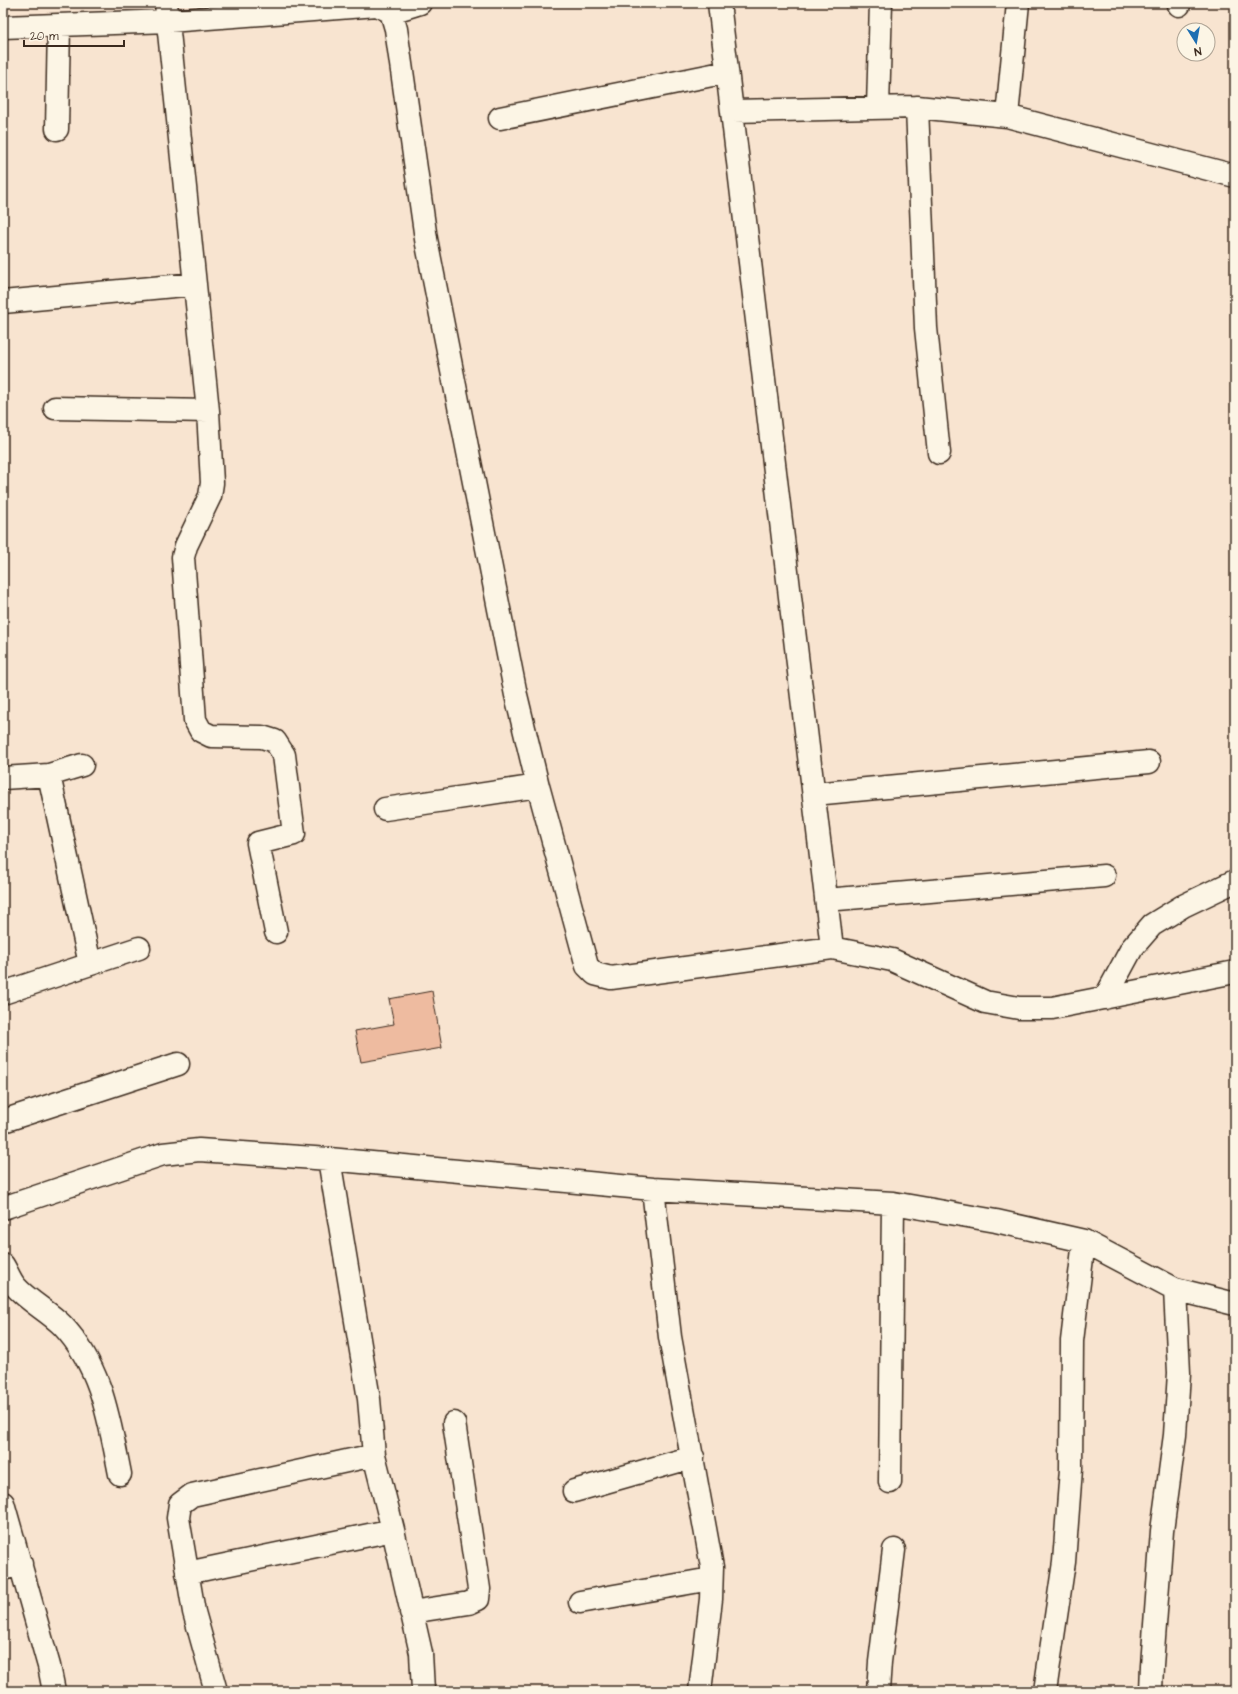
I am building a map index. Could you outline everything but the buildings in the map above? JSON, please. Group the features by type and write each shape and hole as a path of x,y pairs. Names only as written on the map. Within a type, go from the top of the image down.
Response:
{"street":[{"path":"3,27 58,25 167,12 382,7 420,3"},
{"path":"719,3 832,948"},
{"path":"878,107 881,3"},
{"path":"1007,116 1018,3"},
{"path":"382,7 396,29 426,239 516,695 538,786 587,966 595,974 611,978 832,948 892,960 985,1002 1019,1008 1052,1008 1235,972"},
{"path":"167,12 208,411 212,483 210,496 186,546 183,557 195,720 201,731 211,736 262,737 269,739 275,742 284,755 294,834 258,844 276,932"},
{"path":"57,128 58,25"},
{"path":"500,118 727,72"},
{"path":"732,111 917,106 1007,116 1235,176"},
{"path":"917,106 926,328 939,453"},
{"path":"3,302 195,284"},
{"path":"55,408 208,411"},
{"path":"814,794 1149,762"},
{"path":"3,778 49,775 82,765"},
{"path":"49,775 90,964"},
{"path":"385,809 538,786"},
{"path":"826,900 1104,876"},
{"path":"1106,998 1132,948 1152,925 1183,906 1235,880"},
{"path":"3,993 139,948"},
{"path":"3,1121 178,1064"},
{"path":"3,1208 163,1154 199,1150 329,1159 652,1189 893,1203 996,1221 1084,1241 1175,1289 1235,1304"},
{"path":"329,1159 369,1399 374,1455 421,1653 423,1691"},
{"path":"652,1189 670,1337 712,1567 711,1599 700,1691"},
{"path":"890,1482 893,1203"},
{"path":"1045,1691 1064,1562 1071,1469 1072,1340 1084,1241"},
{"path":"3,1265 15,1286 62,1325 82,1351 97,1378 106,1407 120,1474"},
{"path":"1151,1691 1162,1531 1175,1435 1179,1373 1175,1289"},
{"path":"412,1612 469,1603 478,1599 479,1590 454,1423"},
{"path":"216,1691 194,1612 178,1518 180,1504 192,1495 374,1455"},
{"path":"574,1491 693,1457"},
{"path":"3,1503 12,1567 49,1666 54,1691"},
{"path":"187,1574 393,1530"},
{"path":"878,1691 880,1662 894,1550"},
{"path":"580,1602 712,1579"}]}
